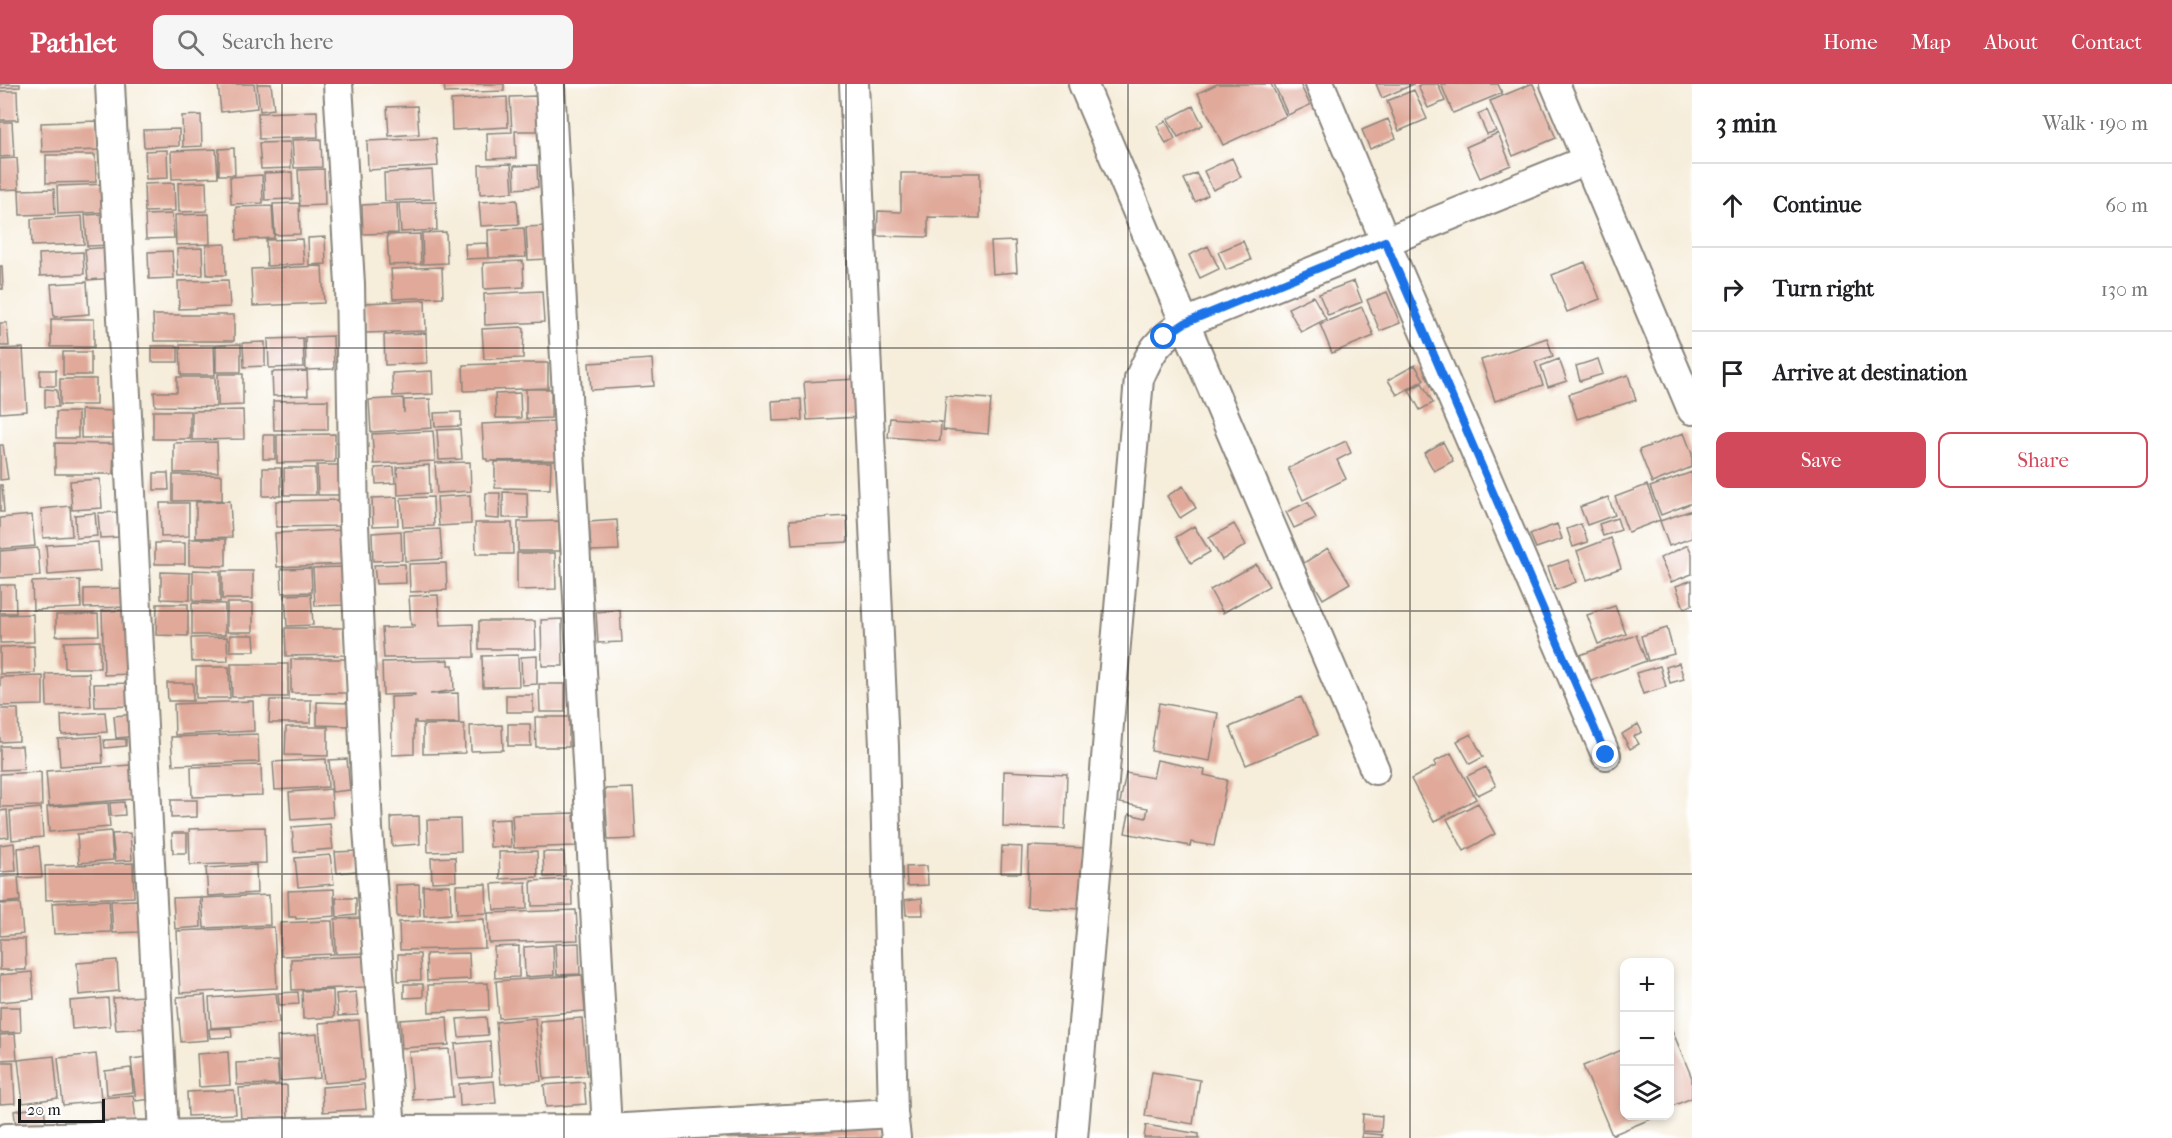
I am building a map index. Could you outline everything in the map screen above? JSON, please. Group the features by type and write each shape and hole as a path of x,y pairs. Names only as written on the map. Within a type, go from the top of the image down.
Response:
{"street":[{"path":"110,84 164,1135"},
{"path":"338,84 350,284 354,525 367,806 391,1130"},
{"path":"550,84 607,1129"},
{"path":"7,1138 391,1130 895,1125 884,746 854,84"},
{"path":"1083,84 1375,770"},
{"path":"1320,84 1606,755"},
{"path":"1555,84 1692,410"},
{"path":"1073,1138 1139,379 1151,352 1164,337 1185,323 1587,160"}],"building":[{"path":"0,84 20,84 20,87 0,88"},
{"path":"218,84 254,84 257,108 221,112"},
{"path":"257,84 271,84 274,109 260,111"},
{"path":"444,84 504,84 504,91 445,93"},
{"path":"1217,84 1271,84 1286,116 1223,145 1198,93"},
{"path":"1274,84 1300,84 1310,105 1288,115"},
{"path":"1376,84 1414,84 1382,98"},
{"path":"1438,84 1445,101 1428,108 1418,86"},
{"path":"1441,84 1498,84 1502,93 1453,113"},
{"path":"1533,84 1556,138 1513,156 1490,101"},
{"path":"1414,90 1427,119 1399,131 1387,101"},
{"path":"0,91 17,91 18,120 0,120"},
{"path":"536,96 538,131 515,131 516,158 488,159 487,133 512,132 510,97"},
{"path":"507,97 508,127 452,130 451,100"},
{"path":"417,106 419,134 389,136 387,107"},
{"path":"1193,106 1203,125 1178,137 1168,119"},
{"path":"1487,110 1496,131 1487,134 1478,114"},
{"path":"317,111 318,137 259,139 258,113"},
{"path":"201,115 202,146 183,147 182,116"},
{"path":"1388,119 1396,138 1370,149 1362,130"},
{"path":"97,121 98,150 42,152 41,123"},
{"path":"1166,121 1175,139 1166,144 1157,126"},
{"path":"0,122 12,122 14,156 0,157"},
{"path":"179,129 179,146 144,147 143,130"},
{"path":"1498,133 1511,165 1480,178 1466,147"},
{"path":"436,138 438,166 368,170 367,141"},
{"path":"321,139 322,167 294,168 292,140"},
{"path":"290,142 291,168 261,169 259,143"},
{"path":"234,148 235,175 219,175 219,149"},
{"path":"216,149 218,177 172,179 171,151"},
{"path":"167,150 168,178 146,179 145,151"},
{"path":"46,155 95,155 96,182 46,183"},
{"path":"17,158 19,189 0,190 0,159"},
{"path":"1232,158 1241,177 1213,190 1204,171"},
{"path":"511,164 513,192 480,194 479,165"},
{"path":"537,165 538,187 515,189 514,166"},
{"path":"324,169 325,205 300,206 298,170"},
{"path":"432,170 434,199 385,201 384,173"},
{"path":"292,172 293,199 265,200 264,173"},
{"path":"901,173 980,173 980,218 928,217 928,237 877,236 878,211 901,212"},
{"path":"1196,173 1208,195 1195,202 1184,179"},
{"path":"262,175 263,203 231,204 230,177"},
{"path":"206,182 207,211 179,212 178,183"},
{"path":"174,183 175,211 145,212 144,184"},
{"path":"109,184 110,212 58,214 57,186"},
{"path":"54,189 55,214 20,215 19,190"},
{"path":"517,200 519,224 481,226 479,202"},
{"path":"436,202 437,230 401,232 399,203"},
{"path":"299,203 300,234 275,235 273,204"},
{"path":"397,203 398,233 363,234 362,205"},
{"path":"272,206 274,238 237,240 236,207"},
{"path":"110,214 111,245 87,246 85,215"},
{"path":"172,214 174,238 146,239 145,215"},
{"path":"209,214 210,244 176,245 175,215"},
{"path":"82,216 84,244 32,246 31,219"},
{"path":"546,226 547,259 528,260 526,227"},
{"path":"524,228 526,257 489,258 488,230"},
{"path":"446,232 447,263 423,264 422,233"},
{"path":"420,234 421,264 389,265 387,235"},
{"path":"325,237 326,264 309,265 308,238"},
{"path":"302,239 304,264 267,266 266,240"},
{"path":"1015,241 1017,272 993,274 991,242"},
{"path":"1243,241 1251,260 1226,270 1218,252"},
{"path":"487,243 488,258 466,259 465,244"},
{"path":"225,244 226,275 207,275 206,245"},
{"path":"1208,246 1219,269 1200,278 1189,255"},
{"path":"113,247 115,278 88,280 85,249"},
{"path":"202,248 203,275 178,276 177,249"},
{"path":"172,251 174,278 149,279 148,252"},
{"path":"83,252 84,274 40,276 39,254"},
{"path":"523,261 524,287 484,289 483,263"},
{"path":"1585,262 1600,299 1567,312 1552,275"},
{"path":"0,266 2,266 3,289 0,289"},
{"path":"322,266 324,303 253,306 251,269"},
{"path":"442,267 443,297 393,299 391,269"},
{"path":"228,280 230,307 179,309 178,281"},
{"path":"1354,281 1362,302 1328,315 1319,294"},
{"path":"87,282 89,314 54,317 51,284"},
{"path":"542,291 544,322 485,325 484,294"},
{"path":"1387,292 1400,323 1380,331 1367,300"},
{"path":"1313,296 1326,319 1301,332 1288,308"},
{"path":"425,300 426,331 366,333 365,303"},
{"path":"1362,307 1374,336 1332,353 1320,324"},
{"path":"153,315 234,315 234,341 154,341"},
{"path":"51,319 94,319 94,347 51,347"},
{"path":"0,323 7,323 9,346 0,346"},
{"path":"521,327 524,329 523,358 484,359 482,329"},
{"path":"426,333 427,363 385,365 384,335"},
{"path":"333,336 334,369 306,370 305,337"},
{"path":"303,338 304,367 269,368 268,339"},
{"path":"1547,338 1553,356 1535,362 1543,385 1495,401 1481,360"},
{"path":"265,342 265,366 244,367 243,343"},
{"path":"241,344 241,372 216,372 216,345"},
{"path":"180,345 214,345 215,375 181,375"},
{"path":"152,346 178,346 178,362 152,362"},
{"path":"23,348 27,411 0,413 0,349"},
{"path":"63,352 91,352 91,375 63,375"},
{"path":"652,359 654,386 591,390 589,363"},
{"path":"1559,359 1567,381 1548,387 1541,366"},
{"path":"1598,359 1603,374 1580,381 1576,366"},
{"path":"548,363 548,388 464,391 463,365"},
{"path":"1415,365 1424,380 1397,395 1388,380"},
{"path":"40,370 56,370 56,386 40,386"},
{"path":"307,371 308,395 273,396 272,372"},
{"path":"432,371 433,394 393,396 392,373"},
{"path":"218,374 243,374 243,405 218,406"},
{"path":"1628,375 1636,400 1577,419 1569,394"},
{"path":"177,377 215,377 216,407 155,406 154,392 177,392"},
{"path":"60,379 96,379 96,405 60,405"},
{"path":"857,379 860,417 807,420 804,382"},
{"path":"1422,383 1433,403 1420,410 1409,390"},
{"path":"45,389 57,390 58,407 45,407"},
{"path":"526,389 551,389 551,418 526,419"},
{"path":"520,393 521,418 496,418 495,394"},
{"path":"946,396 991,399 988,434 943,430"},
{"path":"403,398 404,413 404,400 430,399 432,428 371,432 369,400"},
{"path":"801,399 802,420 773,421 772,401"},
{"path":"328,400 328,430 274,430 273,401"},
{"path":"81,410 119,411 119,438 81,438"},
{"path":"243,410 244,439 192,440 192,411"},
{"path":"153,411 190,411 190,439 153,439"},
{"path":"56,412 78,412 78,438 56,438"},
{"path":"461,412 461,426 435,427 434,413"},
{"path":"890,418 941,422 940,441 888,437"},
{"path":"556,421 558,460 487,461 484,459 482,424"},
{"path":"460,429 462,459 439,460 437,430"},
{"path":"433,431 435,461 374,464 372,434"},
{"path":"1684,433 1692,454 1692,467 1652,483 1639,450"},
{"path":"335,434 335,462 277,463 277,435"},
{"path":"263,435 275,435 275,459 263,459"},
{"path":"1346,441 1351,453 1337,460 1346,479 1303,500 1288,468"},
{"path":"217,442 218,472 174,473 174,443"},
{"path":"1443,442 1453,461 1434,471 1424,453"},
{"path":"55,443 114,444 113,474 55,474"},
{"path":"0,445 3,445 8,479 0,480"},
{"path":"470,462 471,491 437,493 435,463"},
{"path":"495,462 551,462 550,489 495,488"},
{"path":"317,465 342,465 342,495 318,495"},
{"path":"429,465 430,493 398,495 397,467"},
{"path":"394,467 395,483 376,484 375,468"},
{"path":"263,468 281,468 281,496 263,496"},
{"path":"284,468 315,468 316,495 284,495"},
{"path":"1692,472 1692,503 1661,515 1650,487"},
{"path":"154,473 168,473 169,490 154,490"},
{"path":"173,475 222,475 222,500 173,501"},
{"path":"100,479 102,508 72,510 70,481"},
{"path":"0,485 2,485 4,512 0,512"},
{"path":"1647,485 1660,520 1628,532 1615,497"},
{"path":"1183,486 1196,508 1180,518 1167,496"},
{"path":"503,492 527,493 528,518 503,518"},
{"path":"486,493 500,493 499,519 485,518"},
{"path":"470,495 471,524 439,526 437,497"},
{"path":"397,497 398,525 373,526 372,498"},
{"path":"433,497 434,526 403,527 401,498"},
{"path":"1608,497 1615,515 1587,525 1580,507"},
{"path":"340,500 340,526 276,527 276,501"},
{"path":"230,501 232,537 196,538 196,502"},
{"path":"1308,502 1316,518 1294,528 1286,512"},
{"path":"160,503 189,503 189,536 161,537"},
{"path":"70,506 72,536 43,538 41,509"},
{"path":"1692,510 1692,538 1669,546 1660,521"},
{"path":"118,512 120,537 100,538 98,513"},
{"path":"95,513 97,536 76,538 75,515"},
{"path":"32,515 35,546 0,549 0,518"},
{"path":"847,516 848,542 792,545 790,520"},
{"path":"1617,518 1621,530 1603,536 1599,524"},
{"path":"617,520 619,550 591,551 589,522"},
{"path":"559,521 560,551 518,551 518,522"},
{"path":"475,523 512,523 513,554 476,554"},
{"path":"1234,524 1246,545 1222,560 1209,538"},
{"path":"1557,524 1562,539 1536,548 1530,534"},
{"path":"1581,524 1588,542 1573,547 1567,529"},
{"path":"1194,526 1210,552 1191,563 1176,537"},
{"path":"440,529 442,559 405,561 404,531"},
{"path":"344,530 346,564 277,567 275,533"},
{"path":"401,531 402,560 373,561 372,533"},
{"path":"1611,538 1621,568 1587,580 1577,551"},
{"path":"189,539 226,539 226,566 189,565"},
{"path":"98,542 100,571 48,575 46,545"},
{"path":"155,543 185,543 185,564 155,564"},
{"path":"1688,545 1692,554 1692,574 1671,582 1660,558"},
{"path":"38,548 40,576 0,578 0,551"},
{"path":"1328,548 1350,583 1323,599 1302,564"},
{"path":"517,553 555,553 556,589 517,590"},
{"path":"1568,560 1576,582 1556,590 1548,567"},
{"path":"446,563 447,590 410,592 409,564"},
{"path":"405,564 406,583 376,584 374,565"},
{"path":"1256,564 1269,586 1223,613 1210,590"},
{"path":"342,567 345,605 315,606 313,568"},
{"path":"311,568 312,592 282,593 281,569"},
{"path":"193,570 220,571 220,602 193,601"},
{"path":"222,571 253,571 253,599 222,599"},
{"path":"161,572 190,573 190,600 161,599"},
{"path":"80,580 81,608 33,610 32,582"},
{"path":"1692,580 1692,605 1684,608 1676,586"},
{"path":"0,585 15,585 16,613 0,613"},
{"path":"131,588 131,607 84,608 84,589"},
{"path":"311,594 313,625 287,626 285,595"},
{"path":"438,595 440,625 473,624 474,657 384,658 382,628 415,627 411,625 409,596"},
{"path":"192,603 225,604 225,635 192,635"},
{"path":"227,603 253,603 253,632 227,632"},
{"path":"157,604 188,604 188,636 156,635"},
{"path":"1615,606 1626,634 1598,644 1587,615"},
{"path":"130,610 132,674 104,675 102,611"},
{"path":"620,610 622,642 598,643 596,612"},
{"path":"33,614 34,642 0,643 0,615"},
{"path":"98,614 99,635 56,636 56,615"},
{"path":"562,619 563,666 542,666 541,620"},
{"path":"479,621 535,621 536,649 479,649"},
{"path":"285,628 345,628 345,655 286,656"},
{"path":"1667,628 1674,654 1648,661 1641,636"},
{"path":"230,635 254,635 255,651 230,651"},
{"path":"1636,635 1646,661 1591,681 1580,655"},
{"path":"227,637 228,661 192,662 191,638"},
{"path":"100,641 100,668 65,668 64,642"},
{"path":"34,646 35,673 0,674 0,647"},
{"path":"518,655 519,686 483,687 482,656"},
{"path":"537,656 537,684 522,685 521,657"},
{"path":"291,659 347,659 348,693 291,693"},
{"path":"448,660 448,665 453,665 454,690 430,694 458,693 459,723 416,723 414,721 414,754 392,755 391,697 415,696 415,694 383,695 382,662"},
{"path":"1679,663 1684,679 1670,683 1666,667"},
{"path":"231,664 288,664 288,697 232,697"},
{"path":"1660,666 1666,687 1643,694 1636,673"},
{"path":"196,667 229,667 230,698 196,698"},
{"path":"89,673 91,706 47,707 46,674"},
{"path":"43,676 43,705 0,706 0,677"},
{"path":"134,683 134,706 95,707 94,684"},
{"path":"167,683 193,683 193,701 168,701"},
{"path":"539,684 565,684 565,712 540,712"},
{"path":"506,695 533,695 533,712 506,712"},
{"path":"1301,697 1318,735 1246,765 1230,727"},
{"path":"270,700 311,700 311,723 269,723"},
{"path":"253,701 254,731 175,735 174,704"},
{"path":"317,702 349,703 348,726 317,725"},
{"path":"1159,703 1218,713 1210,761 1151,751"},
{"path":"0,709 18,709 19,741 0,742"},
{"path":"105,712 107,732 62,735 61,715"},
{"path":"137,714 139,736 116,738 114,716"},
{"path":"535,717 569,717 569,747 536,747"},
{"path":"464,724 465,753 423,754 423,725"},
{"path":"508,724 530,724 531,746 508,746"},
{"path":"1638,724 1642,732 1634,736 1639,744 1630,749 1622,734"},
{"path":"502,725 503,750 471,751 470,726"},
{"path":"286,727 328,727 328,756 285,755"},
{"path":"258,734 259,762 173,765 171,737"},
{"path":"1471,734 1483,757 1470,764 1457,741"},
{"path":"101,736 103,763 60,766 58,739"},
{"path":"126,739 126,746 105,748 104,740"},
{"path":"0,746 22,746 24,769 0,770"},
{"path":"1451,753 1476,799 1434,822 1411,779 1436,766 1434,762"},
{"path":"326,759 328,787 275,790 273,762"},
{"path":"347,759 350,790 332,792 329,760"},
{"path":"1157,760 1205,770 1204,775 1227,780 1214,846 1191,842 1190,846 1125,833 1129,814 1146,818 1148,808 1120,803 1126,773 1153,778"},
{"path":"130,765 133,799 49,806 46,771"},
{"path":"261,765 262,795 192,797 191,767"},
{"path":"1486,767 1496,786 1478,795 1467,776"},
{"path":"1004,771 1067,774 1065,829 1003,827"},
{"path":"41,772 42,806 0,807 0,774"},
{"path":"633,788 636,839 608,840 605,789"},
{"path":"331,789 333,817 291,820 289,792"},
{"path":"171,800 197,800 197,817 171,818"},
{"path":"124,802 125,815 111,816 110,803"},
{"path":"108,803 110,827 49,832 47,807"},
{"path":"1478,803 1495,834 1464,851 1447,819"},
{"path":"41,808 43,837 12,840 10,811"},
{"path":"7,810 9,837 0,838 0,811"},
{"path":"574,813 576,846 514,848 512,815"},
{"path":"419,816 420,844 392,846 391,817"},
{"path":"460,819 461,851 428,852 427,820"},
{"path":"510,819 511,847 490,847 489,820"},
{"path":"330,824 333,849 294,852 292,827"},
{"path":"265,827 266,863 190,865 189,829"},
{"path":"111,831 113,860 79,863 77,834"},
{"path":"130,833 132,860 115,861 112,834"},
{"path":"172,833 187,833 187,853 173,853"},
{"path":"14,843 16,871 0,872 0,845"},
{"path":"39,846 42,877 20,878 18,848"},
{"path":"1002,846 1022,847 1021,873 1001,873"},
{"path":"1029,846 1088,848 1086,909 1027,907"},
{"path":"356,851 357,871 337,873 335,852"},
{"path":"537,851 538,877 500,879 499,852"},
{"path":"543,852 564,852 565,876 544,877"},
{"path":"330,855 334,884 298,887 295,858"},
{"path":"455,857 456,881 432,882 431,858"},
{"path":"133,863 134,897 46,900 45,866"},
{"path":"256,865 257,893 208,896 206,868"},
{"path":"927,866 928,885 907,886 906,867"},
{"path":"18,876 20,901 0,903 0,877"},
{"path":"571,879 572,905 532,906 531,881"},
{"path":"526,882 527,909 494,910 492,884"},
{"path":"419,884 420,916 397,917 396,885"},
{"path":"486,884 487,913 457,914 456,885"},
{"path":"450,885 451,914 424,916 423,886"},
{"path":"334,889 335,916 296,919 296,917 289,917 288,891"},
{"path":"269,895 270,925 204,928 202,898"},
{"path":"200,897 201,927 175,929 173,898"},
{"path":"336,898 356,898 356,915 337,917"},
{"path":"922,898 923,915 906,915 905,900"},
{"path":"109,900 111,932 54,934 52,903"},
{"path":"137,900 139,932 113,933 111,901"},
{"path":"20,903 23,934 0,936 0,904"},
{"path":"576,910 578,940 489,943 488,913"},
{"path":"362,918 363,953 336,954 335,919"},
{"path":"484,919 485,948 400,950 399,922"},
{"path":"332,921 334,954 281,956 280,923"},
{"path":"274,927 277,988 180,993 177,931"},
{"path":"0,939 25,939 26,970 0,970"},
{"path":"579,943 580,974 557,975 555,944"},
{"path":"553,945 554,975 525,977 524,947"},
{"path":"519,946 519,977 495,978 494,947"},
{"path":"469,953 470,979 427,981 426,954"},
{"path":"398,954 420,954 421,980 398,981"},
{"path":"364,956 365,987 292,990 291,959"},
{"path":"117,960 119,991 79,995 77,963"},
{"path":"32,972 34,999 0,1002 0,975"},
{"path":"582,975 585,1011 499,1018 496,981"},
{"path":"488,983 489,1010 429,1012 428,985"},
{"path":"404,984 423,984 423,997 404,998"},
{"path":"333,990 334,1017 303,1019 302,991"},
{"path":"298,992 299,1004 279,1005 278,993"},
{"path":"356,992 358,1015 338,1016 336,994"},
{"path":"276,993 279,1023 211,1028 209,998"},
{"path":"205,995 208,1040 181,1042 177,997"},
{"path":"145,996 147,1028 116,1030 113,998"},
{"path":"108,998 110,1026 72,1029 70,1001"},
{"path":"0,1007 20,1007 21,1032 0,1033"},
{"path":"447,1017 449,1045 402,1048 400,1020"},
{"path":"486,1017 488,1035 459,1037 457,1019"},
{"path":"535,1018 541,1081 501,1084 496,1022"},
{"path":"582,1018 587,1076 544,1079 540,1021"},
{"path":"359,1020 364,1080 324,1083 319,1023"},
{"path":"231,1028 232,1037 210,1038 209,1029"},
{"path":"15,1034 17,1059 0,1060 0,1035"},
{"path":"317,1034 320,1078 280,1081 277,1037"},
{"path":"1674,1035 1692,1078 1692,1098 1674,1105"},
{"path":"490,1041 492,1076 458,1078 455,1044"},
{"path":"449,1049 453,1097 413,1100 409,1052"},
{"path":"1620,1051 1620,1120 1648,1120 1612,1135 1583,1066"},
{"path":"228,1052 230,1085 199,1087 197,1054"},
{"path":"96,1054 101,1098 133,1095 136,1122 104,1125 101,1101 63,1105 58,1058"},
{"path":"54,1056 58,1098 23,1103 18,1060"},
{"path":"147,1057 151,1099 136,1101 131,1059"},
{"path":"277,1061 279,1084 237,1085 236,1063"},
{"path":"0,1062 13,1062 15,1103 0,1104"},
{"path":"131,1068 133,1092 107,1095 105,1071"},
{"path":"1152,1072 1200,1080 1193,1124 1145,1116"},
{"path":"494,1081 496,1103 460,1106 459,1084"},
{"path":"584,1082 586,1104 546,1107 544,1085"},
{"path":"364,1084 366,1109 323,1112 322,1087"},
{"path":"287,1086 288,1117 241,1119 239,1088"},
{"path":"234,1090 236,1114 188,1116 187,1092"},
{"path":"44,1107 46,1124 16,1127 14,1111"},
{"path":"1363,1114 1382,1116 1381,1132 1362,1131"},
{"path":"1146,1125 1199,1134 1199,1138 1144,1138"},
{"path":"880,1126 881,1138 727,1138 727,1136"},
{"path":"1362,1133 1382,1135 1382,1138 1361,1138"}],"route":[{"path":"1164,337 1185,323 1385,241 1606,755"}]}
